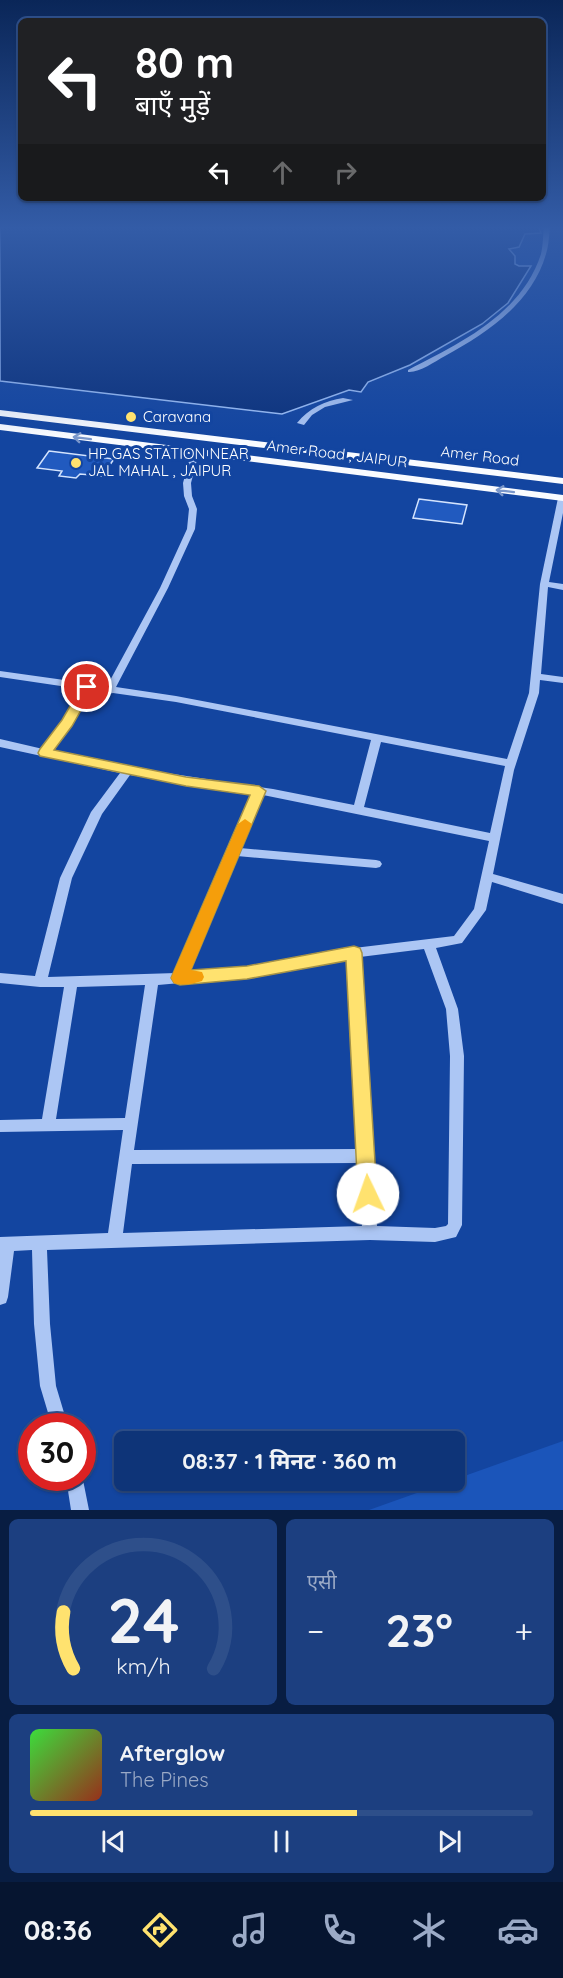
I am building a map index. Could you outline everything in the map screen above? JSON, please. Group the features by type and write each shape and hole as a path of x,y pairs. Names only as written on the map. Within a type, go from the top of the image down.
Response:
{"main road":[{"name":"Amer Road","path":"0,413 563,481"},
{"name":"Amer Road , JAIPUR","path":"0,427 562,498"},
{"path":"172,449 181,435"}],"street":[{"path":"410,371 470,339 495,321 520,296"},
{"path":"301,423 313,411 349,400"},
{"path":"110,691 164,588 191,529 193,509 188,496 187,483 195,452"},
{"path":"1,981 152,980 247,972 354,953 458,940 480,910 512,763 534,693 544,584 562,498"},
{"path":"544,584 563,587"},
{"path":"0,674 176,699 512,763"},
{"path":"536,676 563,680"},
{"path":"45,753 68,722 87,687"},
{"path":"358,810 366,770 377,737"},
{"path":"0,743 127,771 259,791 496,838"},
{"path":"40,982 66,878 97,812 127,771"},
{"path":"180,978 259,791"},
{"path":"234,852 376,864"},
{"path":"488,877 563,899"},
{"path":"0,1297 4,1244 370,1233 435,1235 451,1232 455,1225 457,1056 452,1010 429,945"},
{"path":"354,953 370,1233"},
{"path":"114,1241 152,980"},
{"path":"48,1126 71,982"},
{"path":"0,1126 131,1124"},
{"path":"126,1157 365,1156"},
{"path":"39,1243 42,1324 48,1386 56,1413"},
{"path":"77,1491 80,1510"}],"shaded area":[{"path":"0,296 512,296 508,303 482,324 410,365 368,382 361,392 349,390 282,414 0,381"},
{"path":"563,1441 563,1510 369,1510 422,1491 465,1491 465,1476"}],"building":[{"path":"49,451 114,459 102,476 80,474 76,478 59,476 62,471 37,468"},
{"path":"419,499 467,505 462,524 413,518"}],"slow traffic":[{"path":"196,977 180,978 245,824"}],"place":[{"name":"Caravana","path":"131,417"},
{"name":"HP GAS STATION NEAR JAL MAHAL , JAIPUR","path":"76,463"}],"route":[{"path":"87,687 68,722 45,753 186,782 259,791 180,978 247,972 354,953 368,1194"}]}
